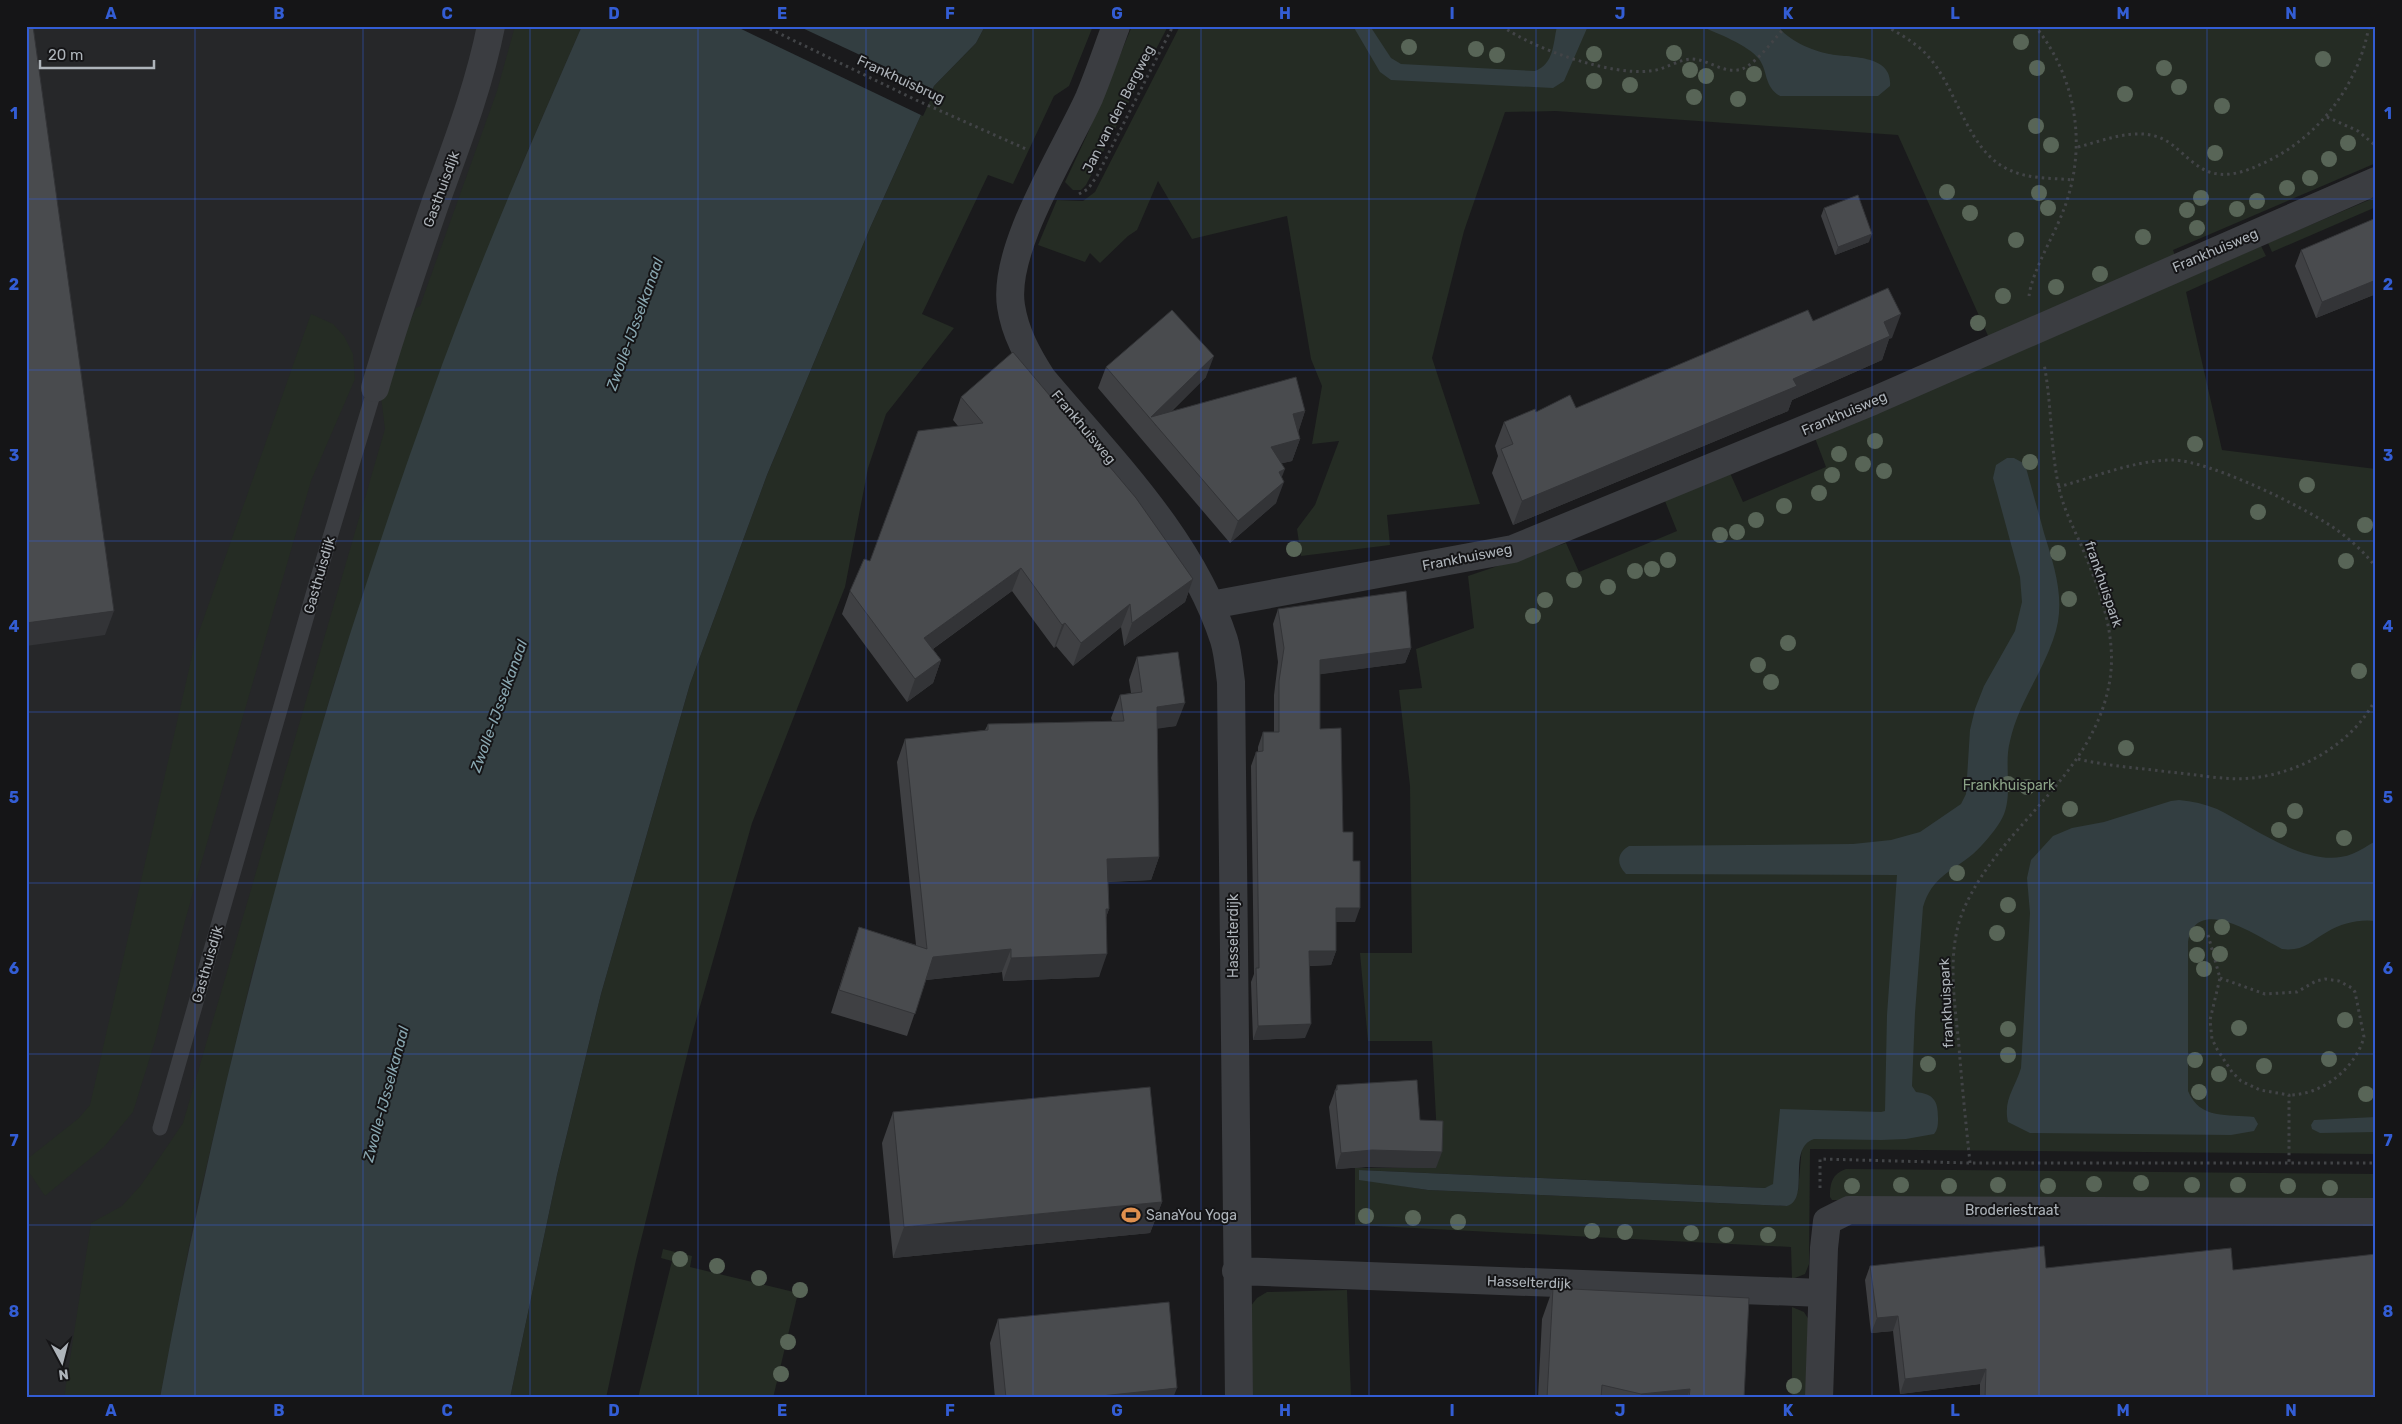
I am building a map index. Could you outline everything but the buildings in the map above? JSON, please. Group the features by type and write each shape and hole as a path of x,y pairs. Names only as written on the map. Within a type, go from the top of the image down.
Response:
{"street":[{"name":"Gasthuisdijk","path":"375,388 401,301 459,138 487,47 491,26"},
{"name":"Frankhuisweg","path":"1116,26 1089,97 1047,183 1016,254 1010,281 1010,305 1016,329 1027,355 1042,378 1162,520 1211,605 1513,549 1873,401 2376,181"},
{"name":"Hasselterdijk","path":"1211,605 1224,642 1231,682 1236,1271 1239,1398"},
{"name":"Broderiestraat","path":"1828,1221 1850,1210 2376,1212"},
{"path":"1819,1398 1822,1293 1828,1221"},
{"name":"Hasselterdijk","path":"1236,1271 1822,1293"}],"lane":[{"name":"Gasthuisdijk","path":"160,1128 316,584 375,388"}],"path":[{"name":"Frankhuisbrug","path":"764,26 916,100 1028,150"},
{"name":"Jan van den Bergweg","path":"1047,183 1077,194 1084,193 1088,189 1097,176 1173,26"},
{"path":"1502,26 1515,35 1584,62 1609,69 1642,72 1661,69 1692,59 1725,69 1736,70 1748,66 1785,28"},
{"path":"1886,26 1927,55 1945,80 1979,144 1996,162 2011,171 2024,175 2073,180"},
{"path":"2032,330 2026,312 2030,290 2063,212 2073,180 2078,147 2075,114 2069,87 2056,58 2034,26"},
{"path":"2078,147 2129,134 2157,136 2169,142 2212,174 2228,175 2273,160 2296,147 2327,117 2356,67 2366,42 2368,26"},
{"path":"2327,117 2358,131 2376,146"},
{"name":"frankhuispark","path":"1970,1163 1954,994 1954,956 1956,936 1962,912 1975,887 1991,863 2061,782 2078,758 2093,731 2109,686 2112,662 2111,639 2106,616 2084,552 2066,514 2058,487 2047,378 2032,330"},
{"path":"2058,487 2147,463 2175,460 2204,466 2263,490 2330,525 2367,556 2376,567"},
{"path":"2078,758 2100,764 2233,778 2275,775 2320,756 2359,722 2376,698"},
{"path":"2208,935 2220,978 2210,1020 2212,1038 2232,1072 2241,1081 2260,1090 2290,1096 2302,1095 2332,1081 2348,1067 2364,1037 2355,992 2352,988 2339,981 2325,979 2316,981 2297,992 2265,994 2220,978"},
{"path":"2289,1162 2290,1096"},
{"path":"1828,1221 1820,1202 1820,1159 1970,1163 2376,1163"}],"shaded area":[{"path":"26,26 615,26 206,1398 26,1398"}],"green space":[{"path":"515,26 582,26 519,171 376,555 331,694 252,974 195,1215 160,1398 64,1398 91,1223 122,1206 141,1185 183,1123 385,429 380,389 416,308 420,306 497,91"},
{"path":"985,26 1093,26 1069,86 1054,96 1013,184 988,175 922,314 954,328 886,414 868,468 845,587 752,823 693,1031 636,1260 606,1398 510,1398 557,1175 601,994 690,684 767,475 870,228 934,86 976,43"},
{"path":"1132,26 1168,26 1086,185 1081,190 1073,190 1065,182 1087,135"},
{"name":"Frankhuispark","path":"1180,26 2376,26 2376,163 2173,250 2183,280 2261,246 2266,256 2186,292 2222,450 2376,469 2376,1154 1810,1149 1809,1264 1805,1274 1792,1279 1791,1247 1355,1225 1355,1168 1436,1168 1437,1137 1432,1041 1368,1041 1360,953 1412,953 1410,786 1399,690 1422,688 1416,649 1474,628 1468,576 1566,543 1579,572 1677,531 1665,501 1730,473 1743,502 1826,467 1815,438 1998,358 1898,135 1556,111 1505,112 1464,231 1432,358 1480,504 1387,515 1390,545 1301,556 1297,529 1315,505 1339,441 1312,444 1322,386 1311,359 1287,216 1192,239 1158,181 1137,230 1128,236 1100,263 1090,253 1085,262 1038,245 1057,200 1083,201 1095,192","holes":["1802,1146 1798,1191 1787,1206 1428,1190 1359,1179 1359,1170 1765,1188 1771,1187"]},
{"path":"2376,197 2376,207 2272,252 2268,243"},
{"path":"311,314 333,324 344,336 353,354 355,379 311,481 185,921 155,1041 133,1112 104,1147 45,1196 26,1168 26,1160 79,1118 90,1105 195,643"},
{"path":"1846,1169 2376,1174 2376,1204 1832,1200 1830,1197 1831,1183 1835,1176"},
{"path":"663,1249 692,1256 690,1267 798,1293 773,1398 638,1398 672,1261 661,1258"},
{"path":"1347,1290 1351,1398 1253,1398 1250,1307 1257,1298 1267,1292"},
{"path":"1792,1307 1804,1312 1809,1320 1808,1398 1792,1398"}],"water":[{"name":"Zwolle-IJsselkanaal","path":"582,26 985,26 976,43 934,86 870,228 767,475 690,684 601,994 557,1175 510,1398 160,1398 212,1145 242,1019 274,894 346,646 386,523 464,306"},
{"path":"1353,26 1370,26 1391,58 1401,64 1535,71 1546,64 1552,53 1557,26 1588,26 1564,81 1553,88 1391,80 1380,72"},
{"path":"1700,26 1778,26 1794,40 1816,50 1829,54 1858,57 1878,63 1885,68 1889,76 1890,86 1878,96 1780,96 1771,88 1762,64 1754,54 1732,40"},
{"path":"2007,458 2014,458 2025,464 2058,586 2059,613 2053,640 2018,715 2010,741 2008,751 2007,803 2000,822 1988,839 1973,854 1937,882 1923,907 1912,1086 1916,1092 1931,1097 1936,1103 1938,1123 1934,1134 1906,1139 1814,1139 1806,1144 1801,1152 1797,1194 1794,1201 1787,1206 1428,1190 1359,1180 1359,1170 1765,1188 1773,1184 1780,1109 1885,1111 1887,1015 1897,875 1626,874 1619,863 1619,859 1622,852 1629,846 1853,844 1891,840 1920,832 1961,804 1966,794 1970,730 1975,709 1984,686 2015,631 2022,602 2020,577 1993,478 1996,465"},
{"path":"2179,800 2217,809 2282,844 2318,857 2336,858 2352,854 2376,841 2376,921 2357,921 2345,924 2306,945 2289,950 2282,949 2229,923 2215,920 2203,921 2193,928 2188,942 2188,1091 2193,1100 2207,1111 2216,1114 2254,1117 2258,1124 2254,1131 2231,1135 2030,1133 2008,1122 2007,1107 2021,1068 2030,913 2027,878 2031,860 2053,836 2072,828 2104,822"},
{"path":"2376,1117 2376,1132 2320,1133 2312,1129 2311,1125 2314,1120"}],"pier":[{"path":"735,26 798,26 935,90 923,116"}],"place":[{"name":"SanaYou Yoga","path":"1131,1215"}]}
